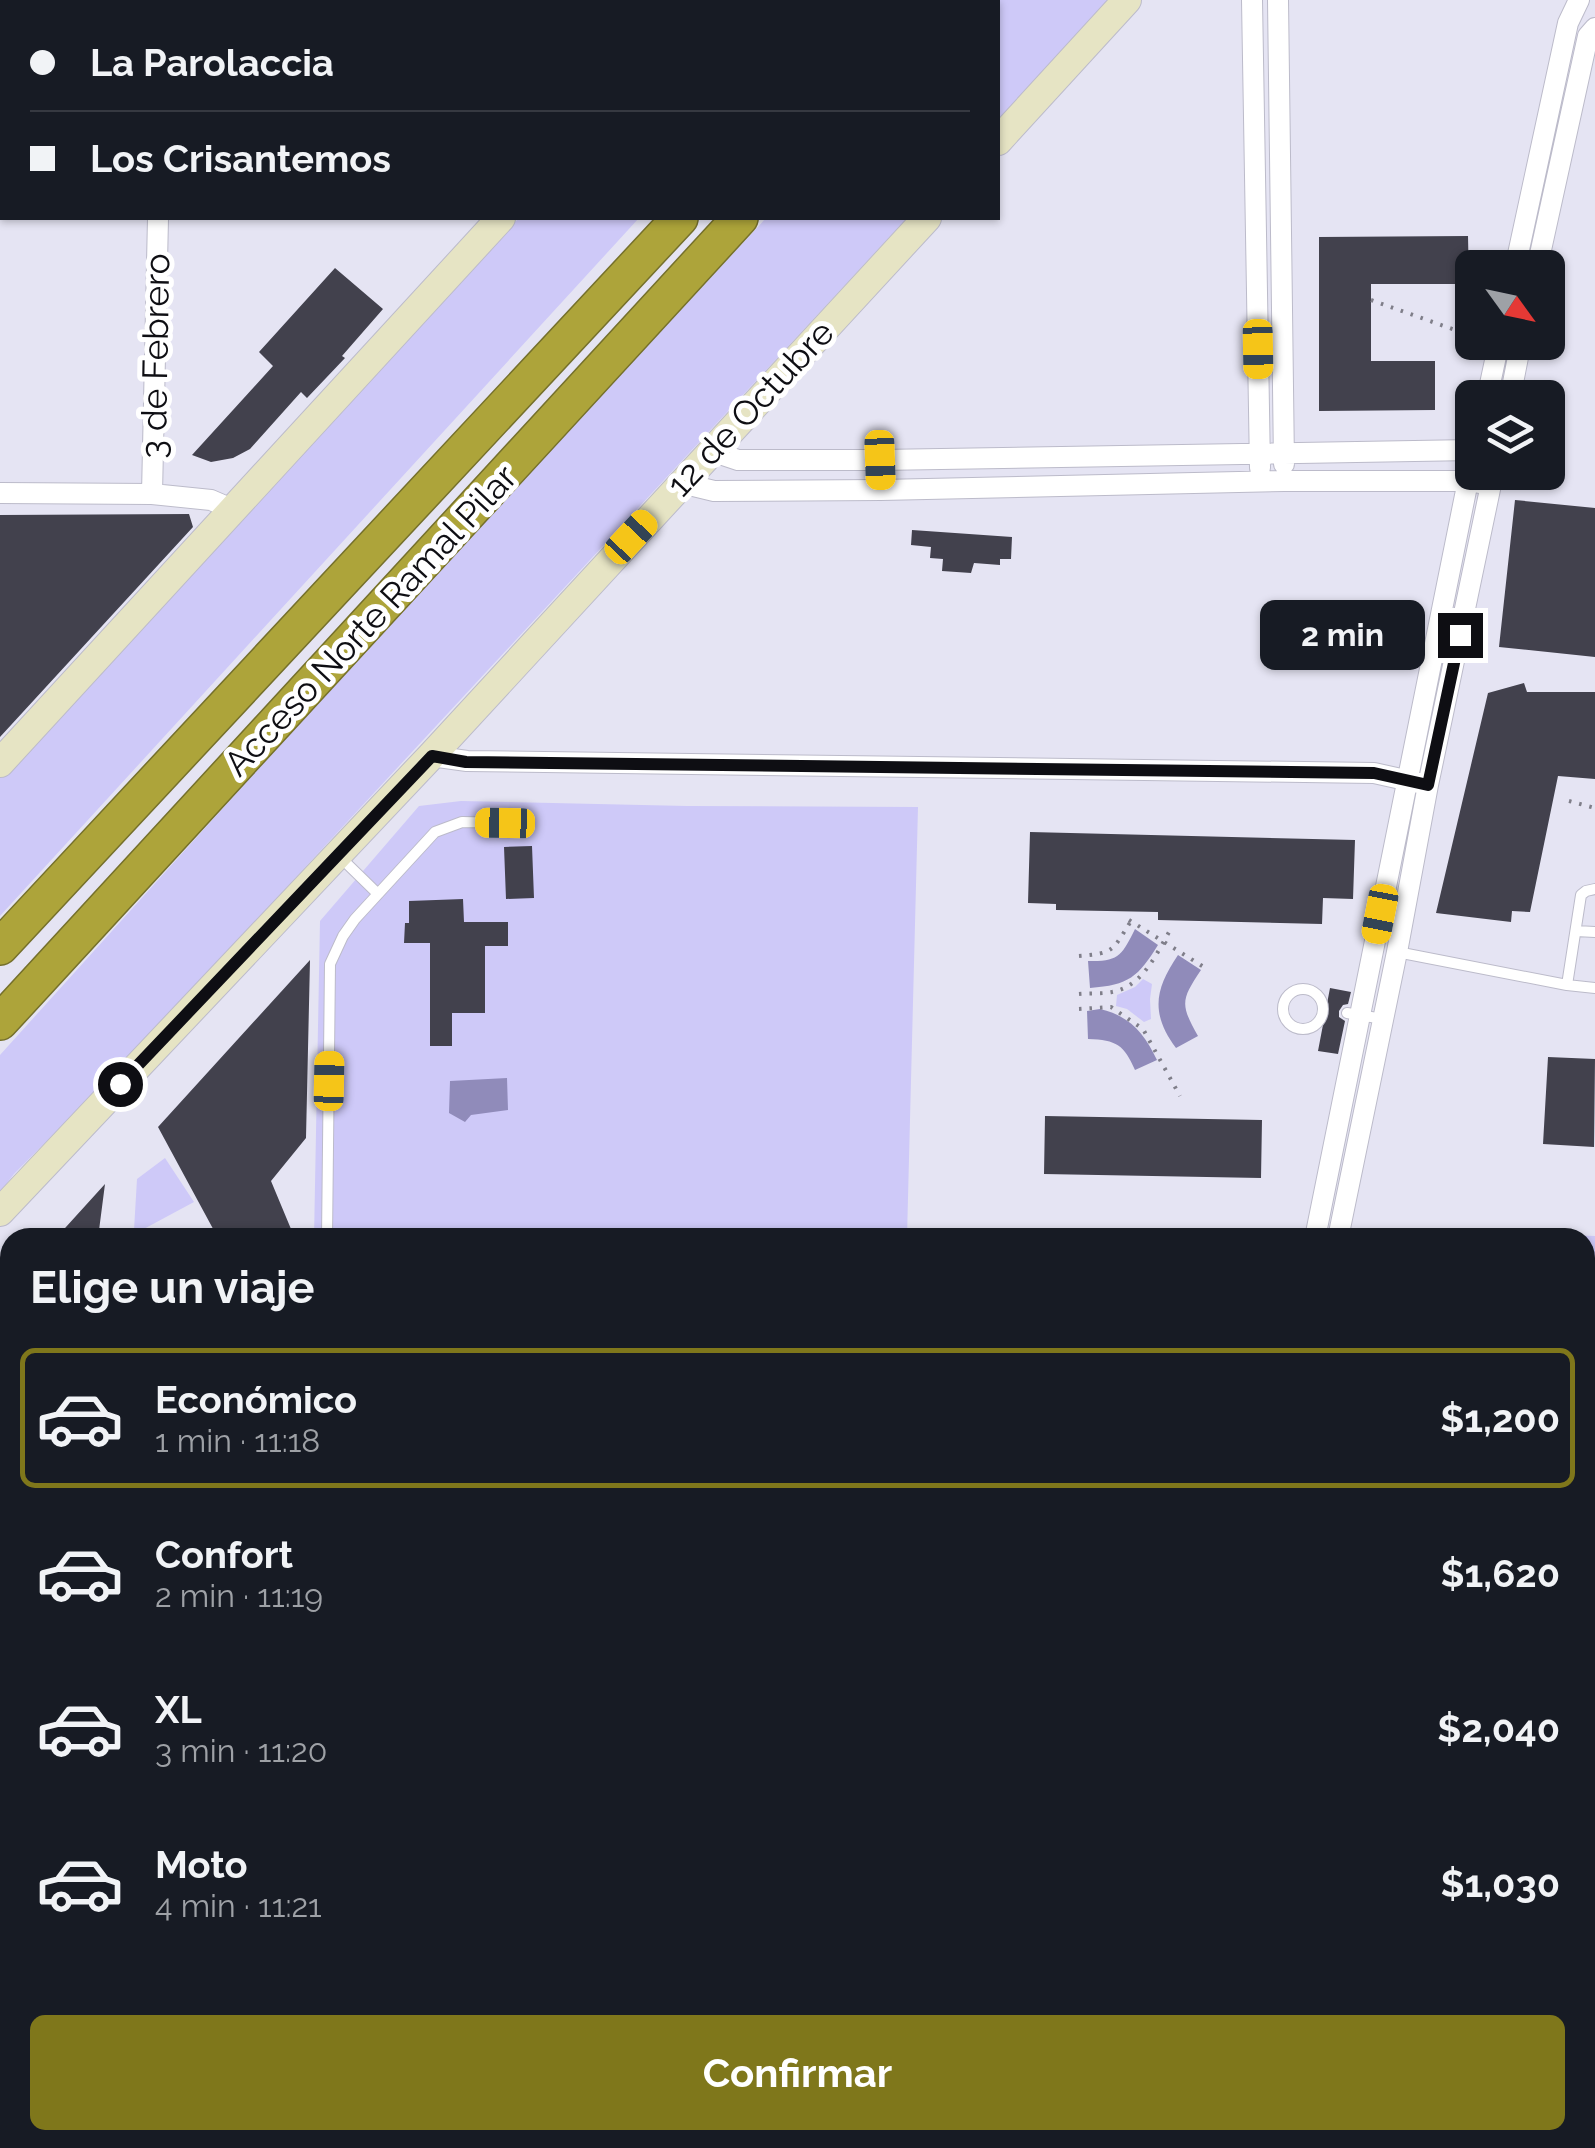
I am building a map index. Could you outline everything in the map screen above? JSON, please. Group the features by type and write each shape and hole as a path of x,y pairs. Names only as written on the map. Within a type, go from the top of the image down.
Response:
{"highway":[{"name":"Acceso Norte Ramal Pilar","path":"8,1016 738,220"},
{"name":"Acceso Norte Ramal Pilar","path":"0,947 676,221"}],"street":[{"path":"1000,139 1127,0"},
{"path":"1252,0 1261,482"},
{"path":"1278,0 1284,481"},
{"path":"1536,250 1534,229 1568,23 1579,0"},
{"path":"1524,250 1534,229 1588,36 1595,28"},
{"name":"3 de Febrero","path":"152,494 158,220"},
{"path":"0,763 499,220"},
{"name":"12 de Octubre","path":"0,1212 432,756 925,220"},
{"path":"712,451 738,460 880,460 1455,450"},
{"path":"880,460 881,490"},
{"path":"680,483 714,491 881,490 1261,482 1455,472"},
{"path":"1317,1228 1353,1014 1407,779 1466,490"},
{"path":"1340,1228 1490,490"},
{"path":"0,493 152,494 211,500 234,510"},
{"path":"432,756 466,762 1374,773 1428,785"},
{"path":"1326,1181 1348,1186"}],"lane":[{"path":"1256,174 1281,173"},
{"path":"327,1228 330,964 355,919 436,832 462,822 505,823"},
{"path":"338,855 378,894"},
{"path":"1567,985 1581,896 1586,890 1595,889"},
{"path":"1576,931 1595,932"},
{"path":"1397,952 1595,988"},
{"path":"1305,989 1317,994 1325,1009 1318,1023 1304,1029 1292,1026 1282,1009 1292,992 1305,989"},
{"path":"1353,1014 1383,1019"}],"path":[{"path":"1370,300 1455,330"},
{"path":"1569,801 1595,808"},
{"path":"1079,956 1108,954 1130,921 1207,969"},
{"path":"1079,994 1112,992 1135,982 1172,927"},
{"path":"1079,1009 1111,1007 1143,1028 1180,1096"}],"shaded area":[{"path":"1000,0 1110,0 1000,119"},
{"path":"517,220 637,220 0,916 0,777"},
{"path":"764,220 905,220 0,1192 0,1055 373,642"},
{"path":"461,801 918,807 907,1228 314,1228 320,921 419,806"},
{"path":"1135,929 1158,945 1144,965 1123,982 1090,988 1088,961 1118,955"},
{"path":"1178,955 1201,970 1185,1002 1198,1036 1176,1048 1162,1023 1159,1001 1164,979"},
{"path":"1143,979 1152,984 1151,1019 1144,1022 1116,1006 1117,995"},
{"path":"1100,1009 1135,1027 1157,1060 1135,1070 1118,1046 1088,1039 1087,1011"},
{"path":"507,1078 508,1110 471,1115 465,1122 449,1113 450,1081"},
{"path":"165,1158 194,1202 146,1228 134,1228 137,1179"}],"building":[{"path":"1468,236 1468,250 1455,250 1455,284 1371,284 1371,361 1435,361 1435,410 1319,411 1319,237"},
{"path":"335,268 383,309 307,398 301,392 250,449 233,458 211,462 192,455 273,366 259,352"},
{"path":"1515,500 1595,508 1595,657 1499,647"},
{"path":"189,514 193,527 0,737 0,515"},
{"path":"912,530 1012,537 1011,559 1000,559 1000,565 974,563 971,573 942,571 943,559 930,558 931,547 911,545"},
{"path":"1524,683 1527,692 1595,692 1595,779 1558,776 1530,912 1512,911 1511,922 1436,913 1488,693"},
{"path":"1030,832 1355,840 1353,899 1323,898 1322,924 1158,920 1158,912 1056,910 1056,904 1028,903"},
{"path":"532,846 534,898 506,899 504,847"},
{"path":"463,899 464,922 508,922 508,946 485,946 485,1013 452,1013 452,1046 430,1046 430,943 404,943 409,901"},
{"path":"310,960 306,1138 271,1181 291,1228 213,1228 158,1127"},
{"path":"1330,988 1351,992 1348,1004 1339,1011 1339,1017 1345,1021 1338,1054 1318,1051"},
{"path":"1548,1057 1595,1059 1594,1147 1543,1144"},
{"path":"1045,1116 1262,1120 1261,1178 1044,1174"},
{"path":"105,1184 99,1228 65,1228"}],"route":[{"path":"120,1084 432,756 466,762 1374,773 1428,785 1460,635"}]}
